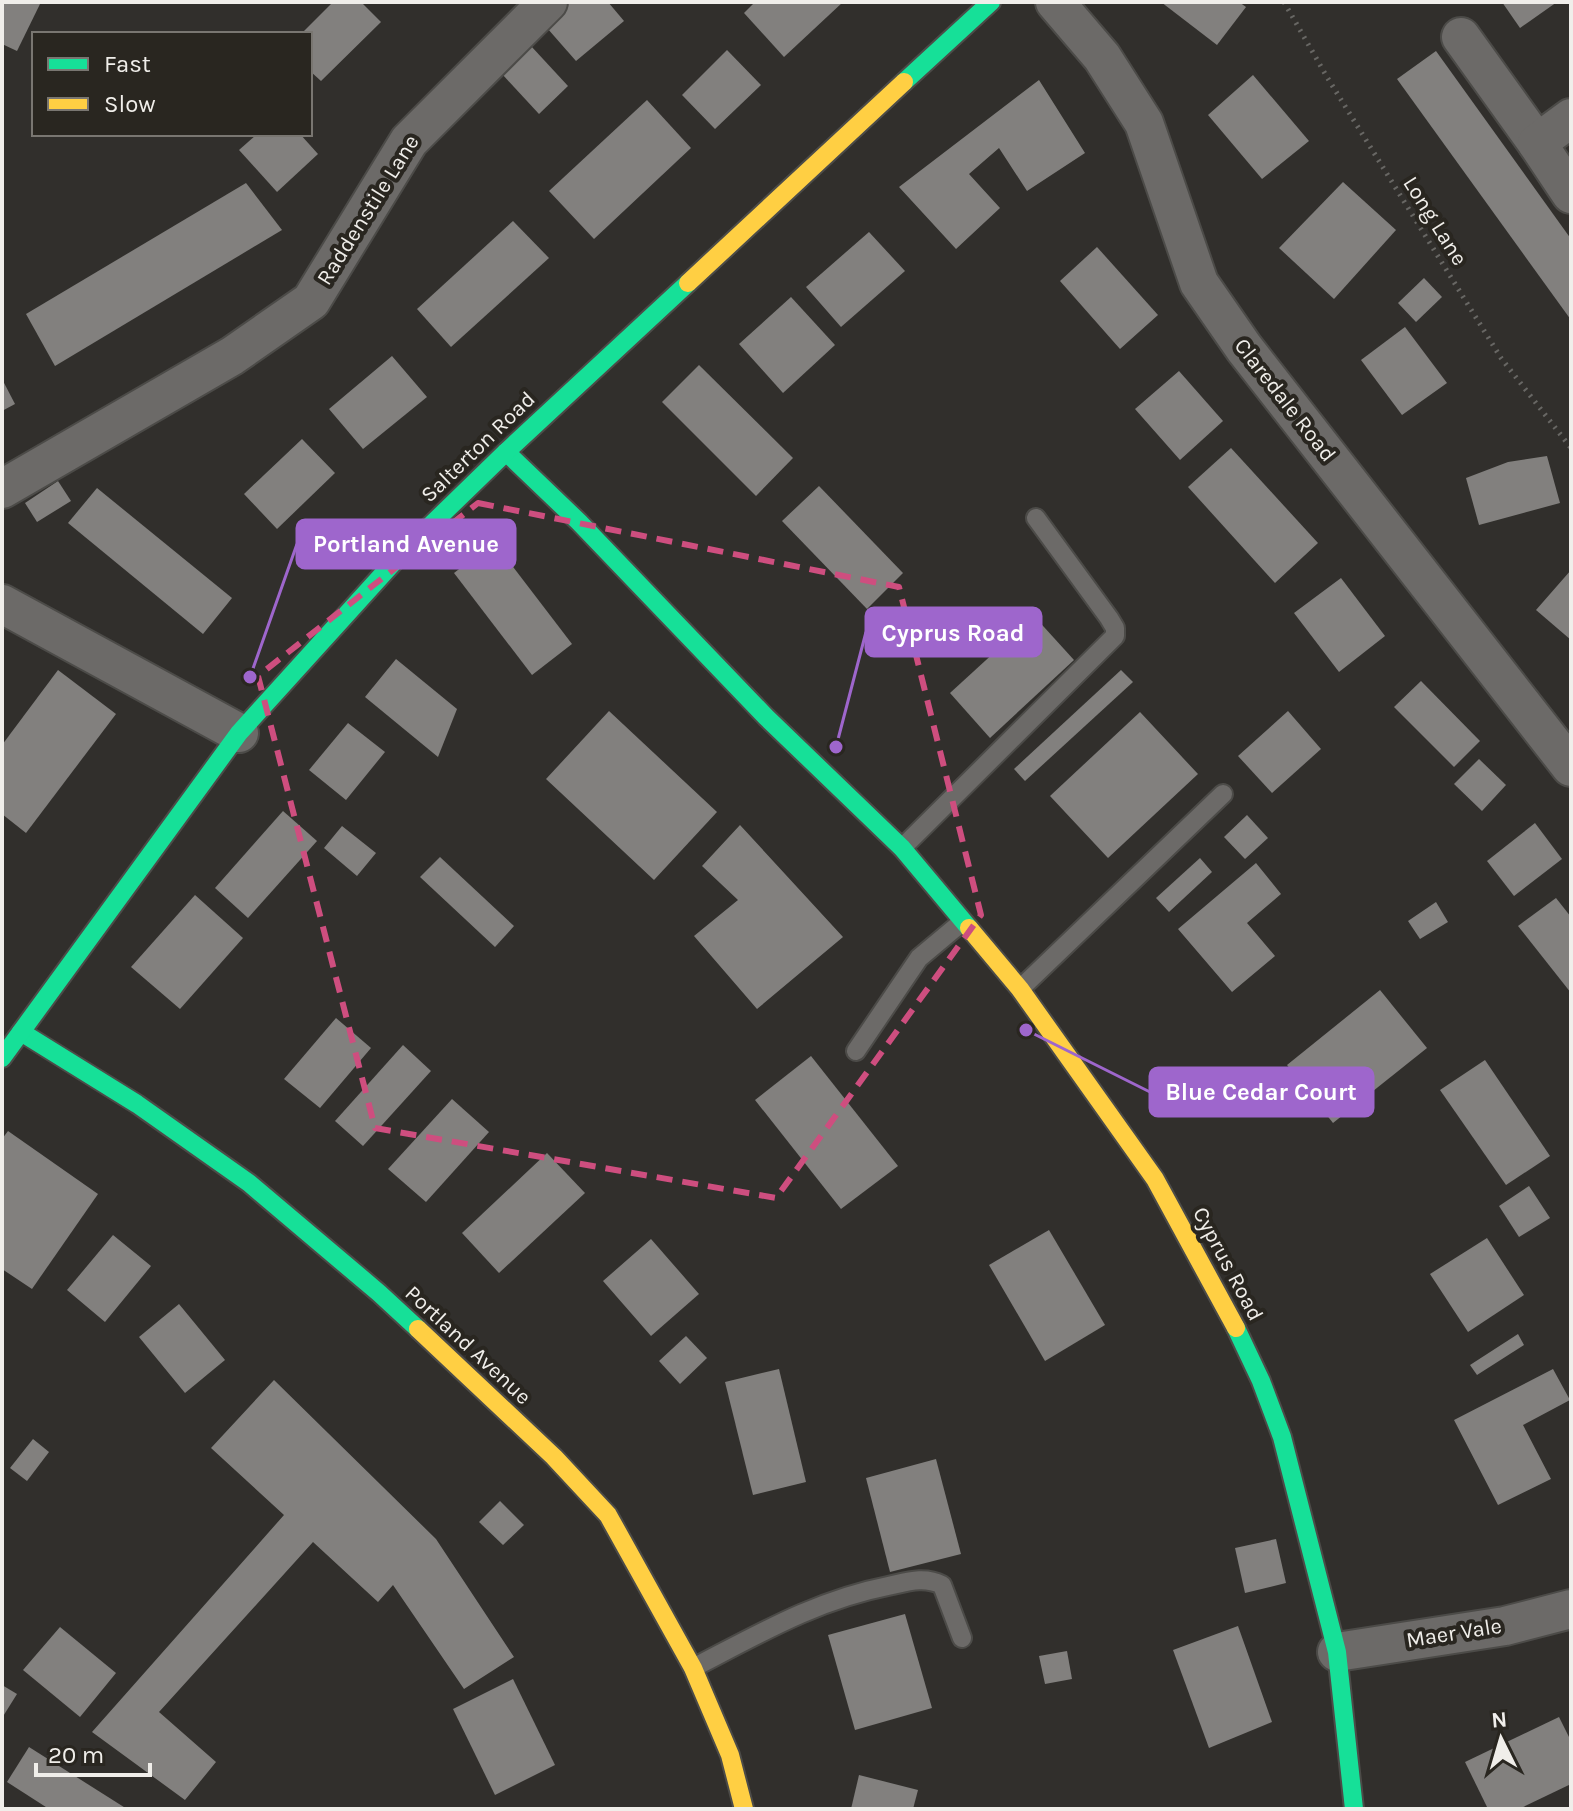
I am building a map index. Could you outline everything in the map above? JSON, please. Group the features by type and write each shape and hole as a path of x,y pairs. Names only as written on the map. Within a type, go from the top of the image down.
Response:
{"street":[{"name":"Raddenstile Lane","path":"2,489 232,356 311,301 409,141 548,2"},
{"name":"Salterton Road","path":"2,1058 239,733 402,553 506,452 991,2"},
{"name":"Claredale Road","path":"1055,2 1102,57 1144,123 1199,283 1244,348 1571,767"},
{"path":"1461,37 1571,194"},
{"path":"1537,143 1571,118"},
{"name":"Cyprus Road","path":"506,452 579,522 766,717 902,848 1020,989 1155,1179 1240,1335 1282,1437 1337,1652 1354,1809"},
{"path":"2,604 239,733"},
{"name":"Portland Avenue","path":"21,1032 137,1104 249,1183 379,1293 554,1457 608,1515 693,1668 730,1755 744,1809"},
{"name":"Maer Vale","path":"1337,1652 1505,1626 1571,1609"}],"lane":[{"path":"902,848 1115,636 1115,628 1109,618 1036,518"},
{"path":"1020,989 1223,794"},
{"path":"856,1051 919,958 962,922"},
{"path":"693,1668 812,1607 860,1591 916,1580 931,1580 942,1585 962,1638"}],"path":[{"name":"Long Lane","path":"1284,2 1501,358 1571,448"}],"highlighted area":[{"path":"478,503 899,587 981,915 776,1198 375,1128 258,676"}],"building":[{"path":"2,2 41,2 17,51 2,44"},
{"path":"333,2 361,2 381,22 321,81 312,73 312,32 303,32"},
{"path":"561,2 608,2 624,21 576,61 540,20"},
{"path":"755,2 843,2 784,57 744,13"},
{"path":"1161,2 1239,2 1246,7 1217,45"},
{"path":"1502,2 1557,2 1520,28"},
{"path":"531,46 568,86 539,114 502,74"},
{"path":"727,50 761,85 715,129 682,95"},
{"path":"1436,51 1571,239 1571,320 1397,79"},
{"path":"1253,75 1309,141 1262,179 1208,115"},
{"path":"1039,80 1085,153 1027,191 999,148 969,174 1000,208 956,249 899,187"},
{"path":"647,100 691,148 594,239 549,191"},
{"path":"255,136 302,136 318,154 277,192 239,150"},
{"path":"1343,182 1396,230 1334,299 1279,248"},
{"path":"246,183 282,230 55,366 26,314"},
{"path":"513,221 549,258 451,347 417,309"},
{"path":"869,232 905,271 841,327 806,287"},
{"path":"1097,247 1158,315 1120,349 1060,281"},
{"path":"1424,278 1442,297 1416,322 1398,303"},
{"path":"791,297 835,345 783,393 739,344"},
{"path":"1405,327 1447,383 1402,415 1361,360"},
{"path":"392,356 427,397 363,449 329,409"},
{"path":"699,365 793,458 756,496 662,402"},
{"path":"1179,371 1223,421 1180,460 1135,409"},
{"path":"2,379 15,404 2,411"},
{"path":"302,439 335,473 277,529 244,494"},
{"path":"1231,448 1318,543 1275,583 1188,487"},
{"path":"1547,456 1560,503 1479,525 1466,478 1508,462"},
{"path":"58,481 71,501 37,522 25,503"},
{"path":"819,486 903,573 867,609 782,521"},
{"path":"97,488 232,598 203,634 68,523"},
{"path":"494,542 572,644 532,675 454,573"},
{"path":"1571,570 1571,640 1536,610"},
{"path":"1341,578 1385,636 1339,672 1294,613"},
{"path":"1034,616 1074,660 990,738 950,693"},
{"path":"396,659 457,709 438,757 365,697"},
{"path":"58,670 116,714 26,833 2,814 2,745"},
{"path":"1121,670 1133,682 1025,781 1014,769"},
{"path":"1421,681 1480,741 1454,767 1394,707"},
{"path":"609,711 717,812 654,880 546,779"},
{"path":"1288,711 1321,749 1272,793 1238,756"},
{"path":"1140,712 1198,774 1108,858 1050,796"},
{"path":"348,723 385,752 346,800 309,770"},
{"path":"1479,759 1506,785 1482,811 1454,784"},
{"path":"283,811 317,841 248,918 215,888"},
{"path":"1247,815 1268,838 1245,859 1224,837"},
{"path":"1535,823 1562,859 1514,896 1487,861"},
{"path":"740,825 843,937 757,1009 694,936 738,900 702,866"},
{"path":"342,826 376,853 357,876 324,848"},
{"path":"440,857 514,926 495,947 420,877"},
{"path":"1200,858 1212,872 1169,912 1156,898"},
{"path":"1256,863 1281,894 1247,923 1275,956 1232,992 1178,929"},
{"path":"195,895 243,938 180,1009 131,967"},
{"path":"1556,898 1571,917 1571,993 1518,926"},
{"path":"1436,902 1448,922 1420,939 1408,921"},
{"path":"1380,990 1427,1048 1333,1123 1287,1065"},
{"path":"336,1018 371,1048 320,1108 284,1079"},
{"path":"403,1045 431,1071 363,1146 335,1121"},
{"path":"811,1056 898,1166 841,1209 755,1100"},
{"path":"1485,1060 1550,1156 1506,1185 1440,1090"},
{"path":"452,1099 489,1132 426,1202 388,1169"},
{"path":"8,1131 98,1194 32,1289 2,1269 2,1139"},
{"path":"547,1153 585,1193 499,1273 462,1233"},
{"path":"1529,1186 1550,1218 1519,1237 1499,1206"},
{"path":"1049,1230 1105,1325 1045,1361 989,1265"},
{"path":"113,1235 151,1266 105,1322 67,1290"},
{"path":"1487,1238 1524,1295 1468,1332 1430,1274"},
{"path":"651,1239 699,1294 651,1336 603,1281"},
{"path":"179,1304 225,1360 185,1393 139,1337"},
{"path":"1518,1334 1524,1345 1477,1375 1470,1365"},
{"path":"686,1336 707,1358 680,1384 659,1361"},
{"path":"779,1369 806,1482 753,1495 725,1382"},
{"path":"1553,1369 1570,1400 1523,1425 1551,1479 1498,1505 1454,1420"},
{"path":"274,1380 436,1539 514,1657 464,1689 393,1585 378,1602 313,1542 159,1712 216,1762 185,1800 92,1732 284,1515 211,1448"},
{"path":"33,1439 49,1452 27,1481 10,1468"},
{"path":"936,1459 961,1554 890,1572 866,1478"},
{"path":"500,1501 524,1525 503,1545 479,1522"},
{"path":"1276,1539 1286,1583 1245,1593 1235,1548"},
{"path":"905,1614 932,1708 855,1730 828,1635"},
{"path":"1238,1626 1272,1722 1209,1748 1173,1650"},
{"path":"60,1627 116,1673 80,1717 23,1670"},
{"path":"1067,1651 1072,1679 1045,1684 1039,1656"},
{"path":"513,1679 555,1765 495,1795 453,1709"},
{"path":"2,1685 17,1694 2,1718"},
{"path":"1559,1717 1571,1741 1571,1784 1519,1809 1488,1809 1465,1762"},
{"path":"29,1747 127,1809 49,1809 7,1782"},
{"path":"859,1775 918,1790 913,1809 851,1809"}],"traffic: fast":[{"path":"904,82 991,2"},
{"path":"2,1058 239,733 402,553 688,283"},
{"path":"506,452 579,522 766,717 902,848 969,928"},
{"path":"21,1032 137,1104 249,1183 418,1329"},
{"path":"1236,1328 1261,1381 1282,1437 1337,1652 1354,1809"}],"traffic: slow":[{"path":"688,283 904,82"},
{"path":"969,928 1020,989 1155,1179 1236,1328"},
{"path":"418,1329 554,1457 608,1515 693,1668 730,1755 744,1809"}],"place":[{"name":"Portland Avenue","path":"250,677"},
{"name":"Cyprus Road","path":"836,747"},
{"name":"Blue Cedar Court","path":"1026,1030"}]}
